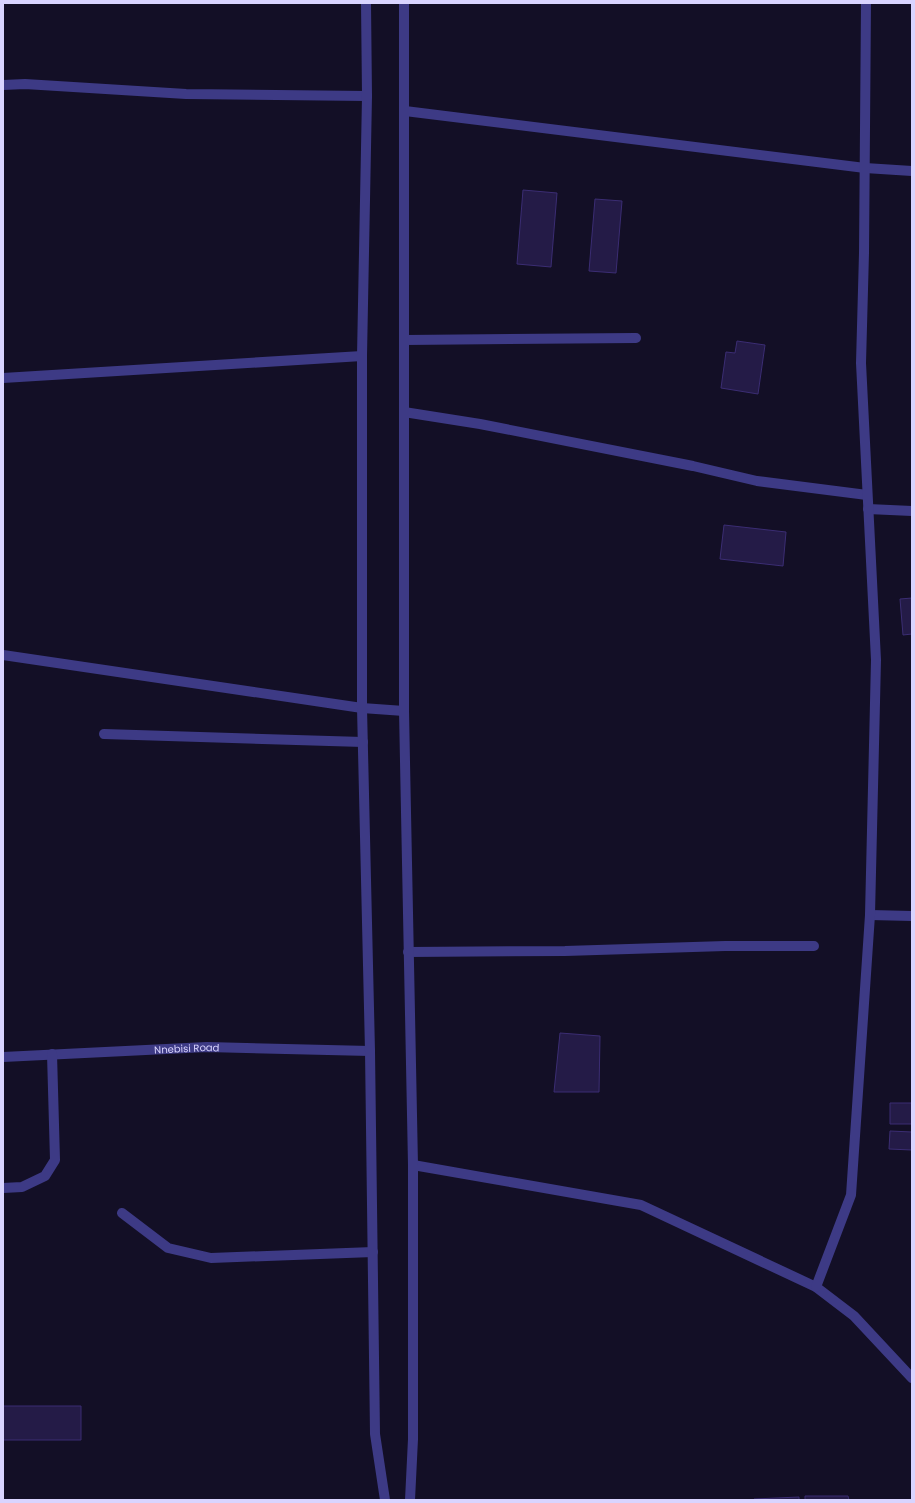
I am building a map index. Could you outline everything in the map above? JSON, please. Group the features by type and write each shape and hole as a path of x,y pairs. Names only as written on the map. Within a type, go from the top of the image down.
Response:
{"street":[{"path":"366,3 367,96 362,356 362,708 370,1051 375,1434 385,1500"},
{"path":"404,3 404,711 413,1165 413,1439 410,1500"},
{"path":"816,1287 851,1195 870,915 876,660 861,363 865,168 866,3"},
{"path":"3,85 25,84 186,94 367,96"},
{"path":"405,111 865,168 912,172"},
{"path":"404,340 636,338"},
{"path":"3,378 362,356"},
{"path":"404,412 480,424 692,466 757,481 867,495"},
{"path":"868,509 912,510"},
{"path":"3,655 362,708 404,711"},
{"path":"104,734 363,742"},
{"path":"870,915 912,916"},
{"path":"408,952 565,951 725,946 814,946"},
{"name":"Nnebisi Road","path":"3,1056 207,1046 370,1051"},
{"path":"3,1188 22,1187 45,1176 55,1160 52,1054"},
{"path":"413,1165 641,1205 816,1287 854,1316 912,1378"},
{"path":"122,1213 168,1248 211,1258 373,1252"}],"building":[{"path":"523,190 557,193 551,267 517,264"},
{"path":"595,199 622,201 616,273 589,271"},
{"path":"737,341 765,345 758,394 721,388 726,352 735,353"},
{"path":"724,525 786,532 783,566 720,559"},
{"path":"912,598 912,634 903,635 900,599"},
{"path":"560,1033 600,1036 599,1092 554,1092"},
{"path":"890,1103 912,1103 912,1124 890,1124"},
{"path":"890,1131 912,1132 912,1150 889,1149"},
{"path":"3,1406 81,1406 81,1440 3,1440"},
{"path":"805,1496 848,1496 849,1500 805,1500"},
{"path":"799,1497 799,1500 754,1500 754,1499"}]}
